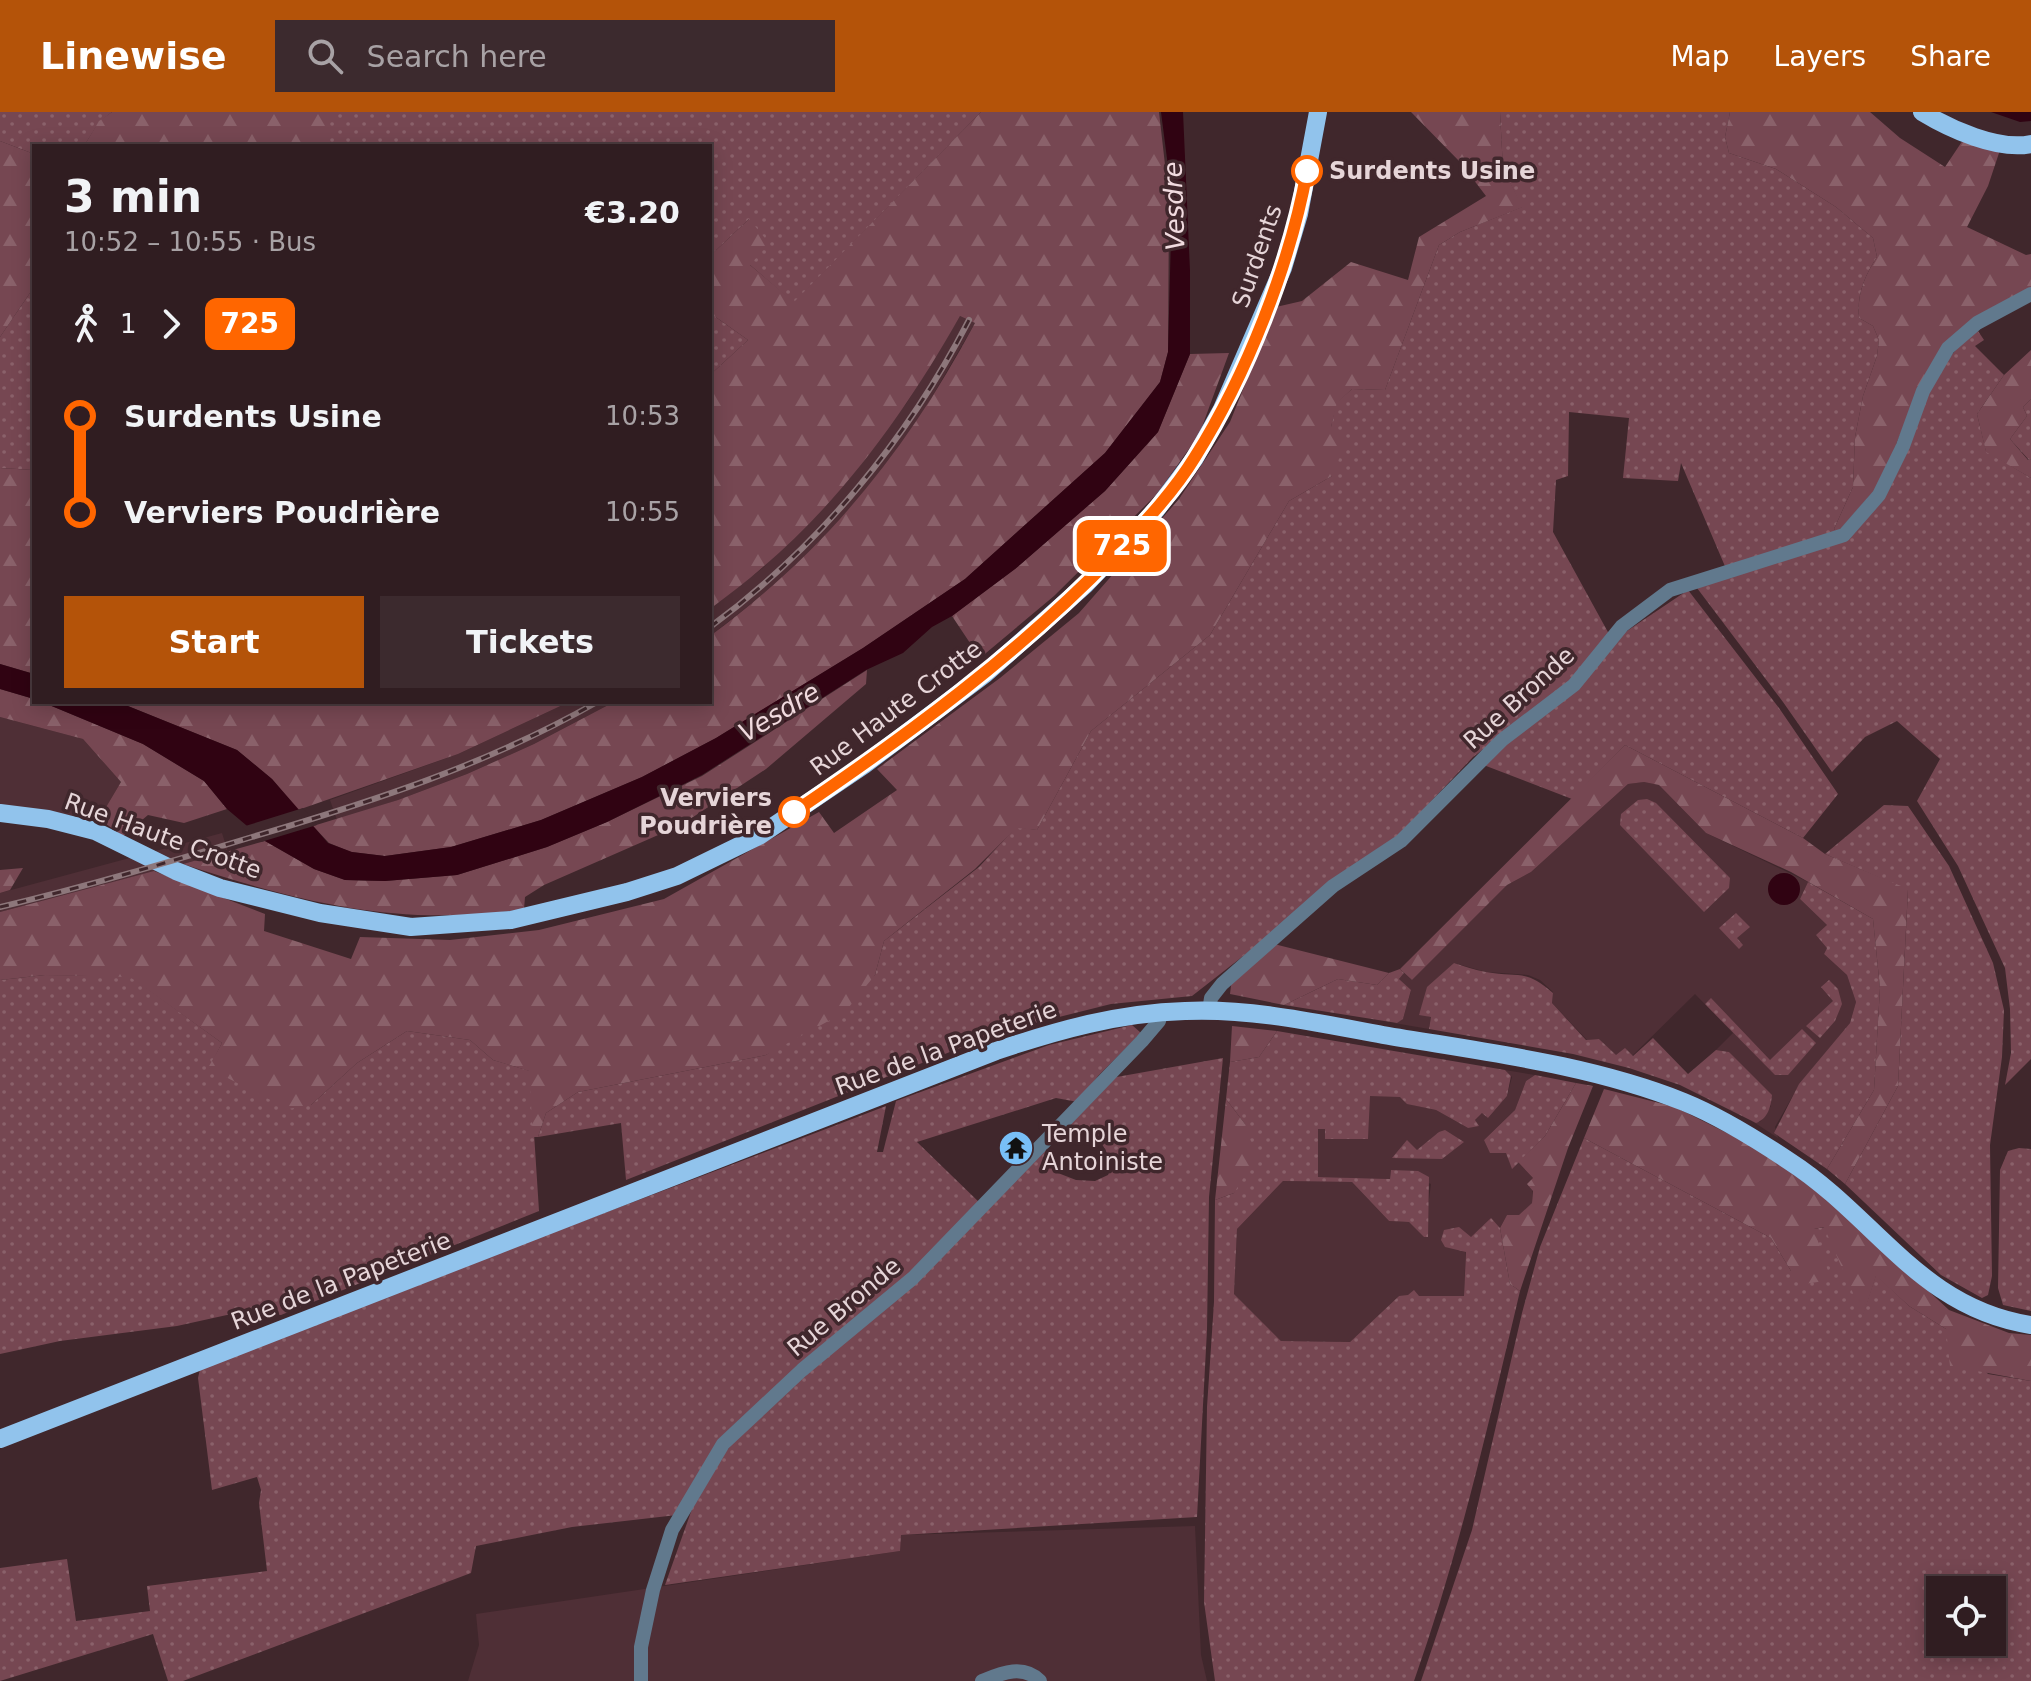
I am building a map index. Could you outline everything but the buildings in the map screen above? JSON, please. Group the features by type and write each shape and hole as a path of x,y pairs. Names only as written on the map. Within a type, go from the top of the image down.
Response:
{"main road":[{"name":"Surdents","path":"1222,409 1283,268 1299,214 1318,112"},
{"path":"1922,112 1953,129 1984,140 2031,144"},
{"name":"Rue Haute Crotte","path":"0,813 48,819 95,831 176,871 220,888 320,913 411,927 511,920 627,892 677,876 759,836 864,765 985,674 1085,585 1156,510 1195,458 1222,409"},
{"name":"Rue de la Papeterie","path":"0,1439 996,1051 1057,1030 1161,1012 1209,1011 1283,1017 1522,1059 1642,1087 1686,1103 1730,1125 1796,1165 1951,1298 1988,1314 2031,1325"}],"street":[{"name":"Rue Bronde","path":"1209,1011 1211,998 1222,984 1333,886 1401,841 1502,740 1574,685 1622,626 1670,590 1844,535 1879,495 1903,446 1923,391 1948,348 1977,323 2031,294"},
{"name":"Rue Bronde","path":"641,1681 641,1647 653,1590 672,1530 723,1444 802,1370 913,1278 1142,1041 1159,1021 1161,1012"},
{"path":"982,1681 1012,1670 1026,1672 1040,1681"}],"shaded area":[{"path":"960,316 975,323 922,414 880,475 832,531 779,582 712,634 712,607 764,567 906,404"},
{"path":"565,704 610,704 534,744 467,774 337,820 330,800 458,754"},
{"path":"0,717 83,739 121,782 99,819 0,806"},
{"path":"1644,782 1659,785 1706,833 1808,882 1800,899 1827,925 1824,954 1847,975 1856,1002 1850,1023 1799,1085 1775,1127 1778,1138 1752,1121 1760,1122 1771,1106 1729,1052 1716,1050 1733,1033 1695,994 1632,1056 1616,1056 1599,1039 1587,1040 1552,1003 1553,992 1540,980 1528,975 1486,972 1454,963 1419,1014 1431,1017 1429,1029 1394,1023 1403,1019 1411,991 1399,979 1404,973 1412,980 1507,885 1531,872 1628,784"},
{"path":"222,833 228,852 0,912 0,893"},
{"path":"1505,1070 1535,1075 1526,1081 1515,1110 1484,1140 1506,1152 1512,1168 1518,1162 1533,1178 1532,1203 1519,1216 1507,1215 1500,1228 1491,1219 1466,1242 1464,1296 1399,1296 1350,1342 1281,1341 1234,1294 1237,1229 1283,1181 1352,1182 1389,1221 1409,1222 1424,1237 1431,1184 1391,1170 1390,1179 1317,1177 1318,1129 1326,1129 1325,1138 1368,1139 1369,1096 1400,1096 1413,1105 1436,1110 1468,1128 1483,1112 1488,1118 1507,1096 1512,1077"},
{"path":"1195,1526 1201,1655 1207,1681 468,1681 479,1645 476,1614 900,1551 900,1535"}],"green space":[{"path":"0,112 112,112 99,122 85,144 32,144 32,153 0,141"},
{"path":"112,112 330,112 330,144 85,144 99,121"},
{"path":"330,112 981,112 794,303 749,264 749,219 712,254 712,144 330,144"},
{"path":"981,112 1159,112 1169,200 1168,352 1160,382 1105,453 965,579 863,648 716,738 642,777 541,820 451,847 385,856 351,852 329,843 313,826 398,800 467,774 534,744 610,704 712,704 712,634 791,569 861,495 921,413 975,323 960,316 896,418 847,482 793,540 712,607 712,373 748,340 712,314 712,254 749,219 769,243 750,265 794,302"},
{"path":"1411,112 1500,112 1503,169 1523,207 1460,232 1439,245 1385,390 1352,389 1337,403 1331,427 1345,444 1332,476 1289,501 1210,635 1091,731 1037,830 1016,828 975,869 884,941 875,975 845,1012 766,1055 578,1092 546,1113 538,1137 533,1137 529,1071 493,1060 470,1040 407,1031 357,1063 311,1105 288,1109 208,1068 222,1043 130,977 45,975 0,980 0,912 154,871 265,914 264,931 351,959 360,937 450,940 539,930 664,899 819,812 834,833 897,790 877,769 1000,678 1079,613 1179,499 1230,422 1276,307 1302,301 1351,262 1408,280 1419,237 1486,196 1460,162"},
{"path":"1500,112 1730,112 1725,137 1729,153 1776,169 1836,207 1873,238 1877,257 1862,286 1859,318 1873,326 1879,340 1855,437 1853,487 1834,529 1837,533 1727,571 1681,463 1678,481 1623,478 1629,418 1569,412 1568,476 1556,480 1553,532 1609,634 1568,685 1473,757 1401,833 1192,996 1111,1004 1003,1031 626,1180 621,1123 538,1137 546,1113 578,1092 766,1055 875,975 884,941 979,867 1016,827 1037,830 1091,731 1210,635 1289,501 1332,476 1331,427 1336,403 1352,389 1385,390 1439,245 1460,232 1522,207 1503,169"},
{"path":"1730,112 1870,112 1900,138 1945,167 1963,140 2000,150 1988,186 1967,227 2026,255 2031,254 2031,290 1980,315 1915,399 1879,485 1837,533 1834,529 1853,487 1855,437 1879,340 1873,326 1859,318 1862,286 1877,257 1873,238 1836,207 1776,169 1729,153 1725,137"},
{"path":"0,141 32,153 32,290 0,337"},
{"path":"32,290 32,470 0,468 0,337"},
{"path":"712,314 748,340 712,373"},
{"path":"1976,328 1984,340 1975,346 2004,375 1977,414 1986,451 2031,478 2031,1059 2005,1085 2011,1053 2005,968 1958,866 1917,801 1940,759 1897,721 1865,737 1832,772 1697,588 1849,538 1921,400 1956,350"},
{"path":"2031,350 2031,399 2023,407 2027,416 2010,439 2028,460 2031,459 2031,478 1986,452 1977,414 2004,375"},
{"path":"1229,353 1199,435 1156,495 1054,596 980,658 952,616 1015,569 1105,491 1158,432 1190,354"},
{"path":"2031,399 2029,460 2010,439 2027,416 2023,407"},
{"path":"0,468 32,470 32,673 0,664"},
{"path":"1688,590 1779,708 1838,794 1803,838 1625,745 1572,799 1481,764 1615,639"},
{"path":"867,670 866,684 766,769 681,825 544,885 525,897 524,909 435,915 351,908 268,890 183,864 265,841 314,869 345,880 385,881 457,875 547,847 702,776"},
{"path":"0,689 32,698 32,704 47,704 143,744 204,781 227,809 184,823 148,815 123,836 99,819 121,782 83,739 0,717"},
{"path":"123,704 565,704 458,754 298,810 272,779 237,750"},
{"path":"1625,745 1803,838 1825,854 1908,889 1898,1086 1845,1184 1827,1169 1874,1090 1880,988 1873,919 1791,872 1706,833 1659,785 1644,782 1628,784 1531,872 1507,885 1412,980 1400,969"},
{"path":"1647,799 1656,803 1730,878 1729,888 1704,912 1620,825 1621,814 1638,800"},
{"path":"1884,805 1908,806 1949,866 1993,963 2004,1010 2002,1057 1990,1145 1992,1276 1988,1295 1982,1298 1941,1275 1845,1184 1898,1086 1908,890 1825,854"},
{"path":"23,868 10,890 0,893 0,870"},
{"path":"1808,882 1873,919 1880,988 1874,1090 1827,1169 1774,1133 1799,1084 1850,1023 1856,1002 1847,975 1824,954 1827,948 1816,935 1827,925 1800,899"},
{"path":"1736,913 1750,927 1737,938 1743,945 1739,949 1719,928"},
{"path":"1274,944 1389,973 1377,985 1338,979 1284,1005 1230,994 1232,978"},
{"path":"1454,963 1535,980 1553,993 1552,1003 1586,1040 1599,1039 1616,1055 1625,1048 1633,1056 1653,1038 1688,1074 1716,1050 1729,1052 1772,1095 1768,1112 1756,1123 1680,1085 1629,1068 1573,1054 1429,1029 1431,1017 1419,1015 1427,987"},
{"path":"1400,969 1404,973 1399,979 1411,990 1403,1019 1397,1023 1284,1005 1338,979 1377,985 1389,973"},
{"path":"45,975 130,976 222,1043 209,1068 311,1105 357,1063 407,1031 470,1040 493,1060 530,1071 539,1211 281,1315 245,1311 177,1326 60,1341 0,1354 0,980"},
{"path":"1829,980 1838,989 1842,1004 1835,1021 1820,1038 1806,1026 1833,1001 1821,987"},
{"path":"1711,998 1770,1060 1802,1029 1816,1043 1788,1075 1775,1075 1705,1004"},
{"path":"1132,1025 1141,1033 1098,1076 1078,1102 1056,1098 917,1142 982,1205 887,1296 739,1422 677,1515 572,1527 476,1546 471,1573 183,1681 168,1681 153,1634 0,1681 0,1568 67,1559 76,1621 150,1611 147,1586 267,1571 259,1503 261,1490 257,1477 212,1490 198,1378 200,1369 886,1106 877,1152 883,1152 896,1101 1049,1045"},
{"path":"1232,1026 1277,1031 1259,1057 1230,1062"},
{"path":"1277,1031 1505,1070 1511,1076 1507,1096 1488,1118 1482,1113 1475,1120 1479,1126 1468,1128 1436,1110 1407,1104 1400,1097 1370,1096 1368,1139 1325,1139 1325,1129 1318,1129 1318,1177 1390,1179 1391,1170 1418,1171 1429,1177 1428,1237 1424,1237 1409,1222 1389,1221 1352,1182 1283,1181 1237,1229 1234,1294 1281,1341 1350,1342 1399,1296 1408,1295 1414,1290 1419,1296 1464,1296 1466,1252 1445,1247 1441,1240 1444,1230 1459,1227 1471,1237 1491,1218 1500,1228 1510,1284 1520,1291 1459,1536 1414,1681 1215,1681 1204,1602 1215,1200 1234,1193 1245,1124 1226,1099 1230,1062 1259,1057"},
{"path":"1223,1058 1209,1197 1207,1330 1197,1517 901,1535 900,1551 665,1585 697,1495 726,1451 755,1418 1046,1150 1058,1173 1076,1180 1095,1181 1108,1175 1113,1164 1096,1133 1084,1124 1071,1130 1066,1126 1111,1078"},
{"path":"1535,1075 1576,1083 1545,1136 1512,1169 1506,1153 1490,1153 1484,1140 1515,1110 1526,1081"},
{"path":"1576,1083 1593,1086 1568,1148 1520,1291 1510,1284 1500,1228 1507,1215 1519,1215 1532,1203 1533,1191 1527,1184 1533,1178 1518,1162 1545,1136"},
{"path":"1604,1089 1675,1107 1755,1147 1831,1201 1949,1310 2009,1333 2031,1335 2031,1381 1950,1366 1946,1329 1909,1306 1876,1276 1863,1316 1824,1227 1814,1229 1831,1280 1804,1284 1791,1271 1771,1238 1584,1138"},
{"path":"1226,1099 1245,1124 1256,1157 1234,1193 1215,1200"},
{"path":"1445,1130 1464,1142 1442,1159 1392,1158 1407,1140 1417,1150"},
{"path":"1584,1138 1771,1238 1791,1271 1814,1229 1825,1227 1863,1314 1876,1275 1909,1306 1946,1329 1988,1374 2031,1381 2031,1681 1421,1681 1472,1530 1540,1247"},
{"path":"2031,1149 2031,1311 2003,1305 1998,1288 2000,1170 2008,1151"}],"water":[{"name":"Vesdre","path":"1161,112 1183,112 1190,354 1158,432 1105,491 1015,569 952,616 932,627 903,653 866,670 702,775 607,822 547,847 457,875 385,881 345,880 314,869 265,841 227,809 204,781 143,744 47,704 123,704 237,750 272,779 328,843 352,852 385,856 451,847 541,820 642,777 716,738 863,648 965,579 1105,453 1160,382 1168,352 1172,197"},
{"path":"1991,112 2031,112 2031,121 2020,122"},
{"path":"0,664 32,673 32,698 0,689"},
{"path":"1784,873 1795,878 1800,889 1795,900 1784,905 1773,900 1768,889 1773,878"}],"pier":[{"path":"303,808 317,825 261,842 242,827"}],"railway":[{"path":"712,625 788,562 857,488 918,407 969,320"},
{"path":"0,907 297,824 429,780 514,744 593,704"}],"bus line":[{"name":"725","path":"794,812 864,765 985,674 1085,585 1156,510 1195,458 1246,358 1283,268 1299,214 1307,171"}],"place":[{"name":"Surdents Usine","path":"1307,171"},
{"name":"Verviers Poudrière","path":"794,812"},
{"name":"Temple Antoiniste","path":"1016,1148"}]}
